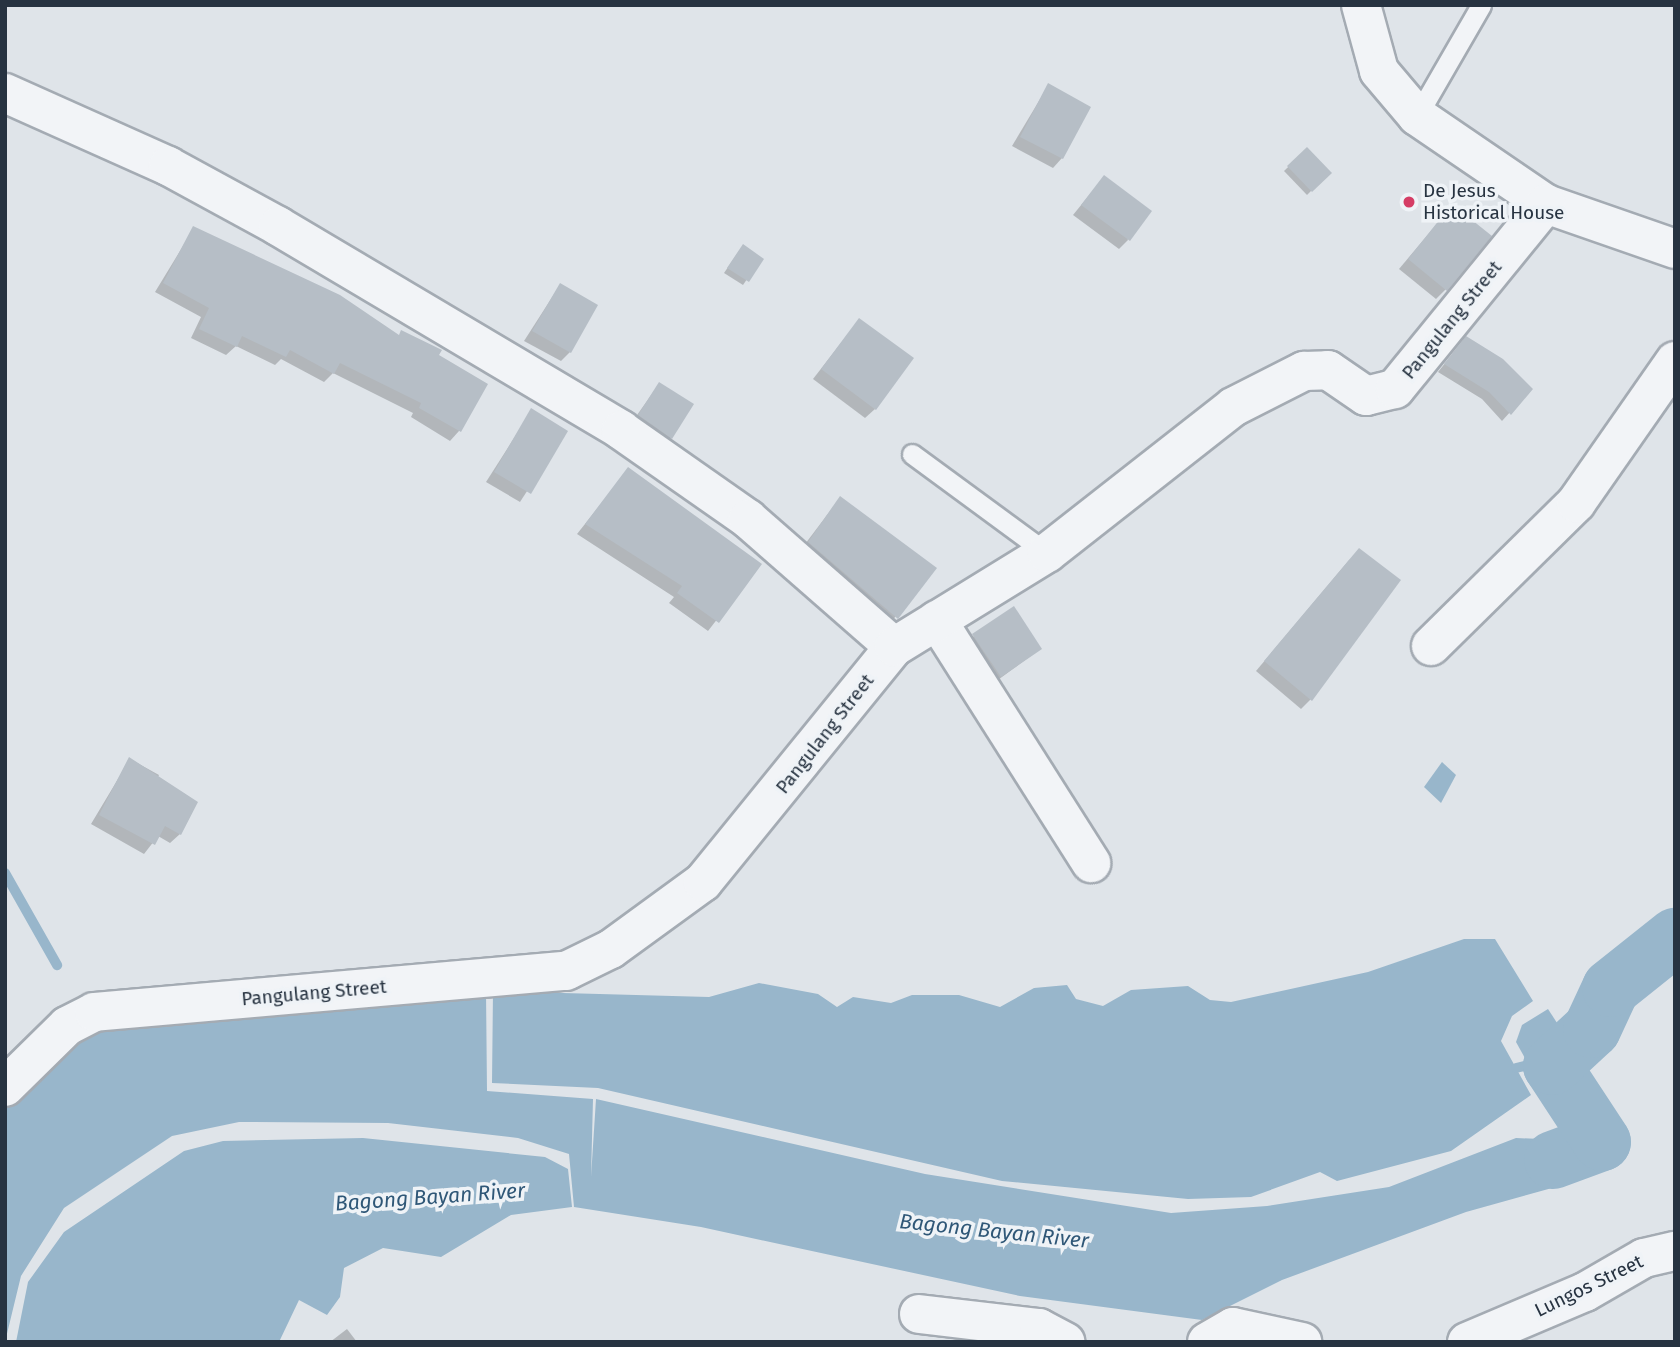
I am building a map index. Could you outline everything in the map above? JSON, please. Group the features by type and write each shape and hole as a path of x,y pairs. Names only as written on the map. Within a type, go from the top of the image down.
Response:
{"street":[{"path":"1361,5 1379,71 1417,116 1546,205 1675,249"},
{"path":"5,93 168,166 278,226 621,430 748,519 894,647"},
{"name":"Pangulang Street","path":"5,1087 66,1026 94,1012 566,971 611,949 703,882 894,647 1047,553 1233,407 1304,371 1328,370 1366,396 1395,389 1546,205"},
{"path":"1431,646 1576,503 1675,361"},
{"path":"937,620 1091,863"},
{"name":"Lungos Street","path":"1467,1342 1585,1292 1644,1258 1675,1251"},
{"path":"919,1314 1039,1328 1065,1342"},
{"path":"1207,1342 1233,1326 1303,1342"}],"lane":[{"path":"1417,116 1481,5"},
{"path":"912,454 1047,553"}],"water":[{"path":"1442,762 1456,775 1441,803 1424,787"},
{"path":"1464,939 1495,939 1533,1001 1512,1016 1501,1041 1531,1095 1451,1151 1337,1181 1320,1172 1251,1197 1188,1199 1002,1181 598,1088 492,1083 493,991 709,997 759,983 818,994 837,1007 853,997 891,1003 912,995 959,995 1000,1007 1034,988 1067,985 1076,999 1103,1006 1131,990 1188,986 1210,1000 1231,1002 1368,972"},
{"path":"486,991 487,1091 593,1099 591,1177 596,1099 925,1174 1171,1213 1267,1206 1389,1187 1516,1138 1584,1141 1586,1120 1609,1115 1615,1142 1568,1163 1552,1188 1466,1212 1282,1280 1202,1320 1020,1296 701,1227 574,1207 569,1154 518,1138 388,1123 239,1122 172,1136 64,1208 21,1276 5,1342 5,1103 86,1018"},
{"path":"1548,1009 1583,1063 1565,1091 1542,1089 1516,1042 1522,1025"},
{"path":"363,1138 545,1157 568,1169 572,1207 511,1215 441,1257 383,1248 344,1268 340,1297 327,1315 299,1300 279,1342 16,1342 28,1282 64,1232 184,1151 223,1141"}],"building":[{"path":"1048,83 1091,107 1063,159 1020,137"},
{"path":"1307,147 1332,173 1312,192 1287,166"},
{"path":"1104,175 1152,211 1130,241 1081,205"},
{"path":"1452,204 1492,236 1447,291 1408,259"},
{"path":"193,226 340,295 399,335 401,330 442,350 439,355 488,384 461,432 419,408 421,403 340,363 334,374 290,350 286,357 242,336 237,347 199,329 209,308 163,283"},
{"path":"743,244 764,259 749,282 727,268"},
{"path":"560,283 598,305 571,353 532,331"},
{"path":"859,318 914,358 876,410 821,369"},
{"path":"1466,336 1503,359 1533,389 1511,415 1489,392 1444,364"},
{"path":"659,382 694,404 672,439 638,415"},
{"path":"531,408 568,431 531,494 494,472"},
{"path":"628,467 762,564 719,623 677,593 682,586 585,524"},
{"path":"840,496 937,568 898,619 808,542"},
{"path":"1359,548 1401,580 1312,701 1264,661"},
{"path":"1014,606 1042,649 1001,677 972,634"},
{"path":"129,757 198,802 181,835 165,826 155,845 99,815"}],"waterway":[{"path":"5,873 57,965"},
{"name":"Bagong Bayan River","path":"1553,1160 1602,1142 1552,1066 1592,1029 1611,988 1675,937"},
{"path":"1516,1068 1537,1063"}],"place":[{"name":"De Jesus Historical House","path":"1409,202"}]}
